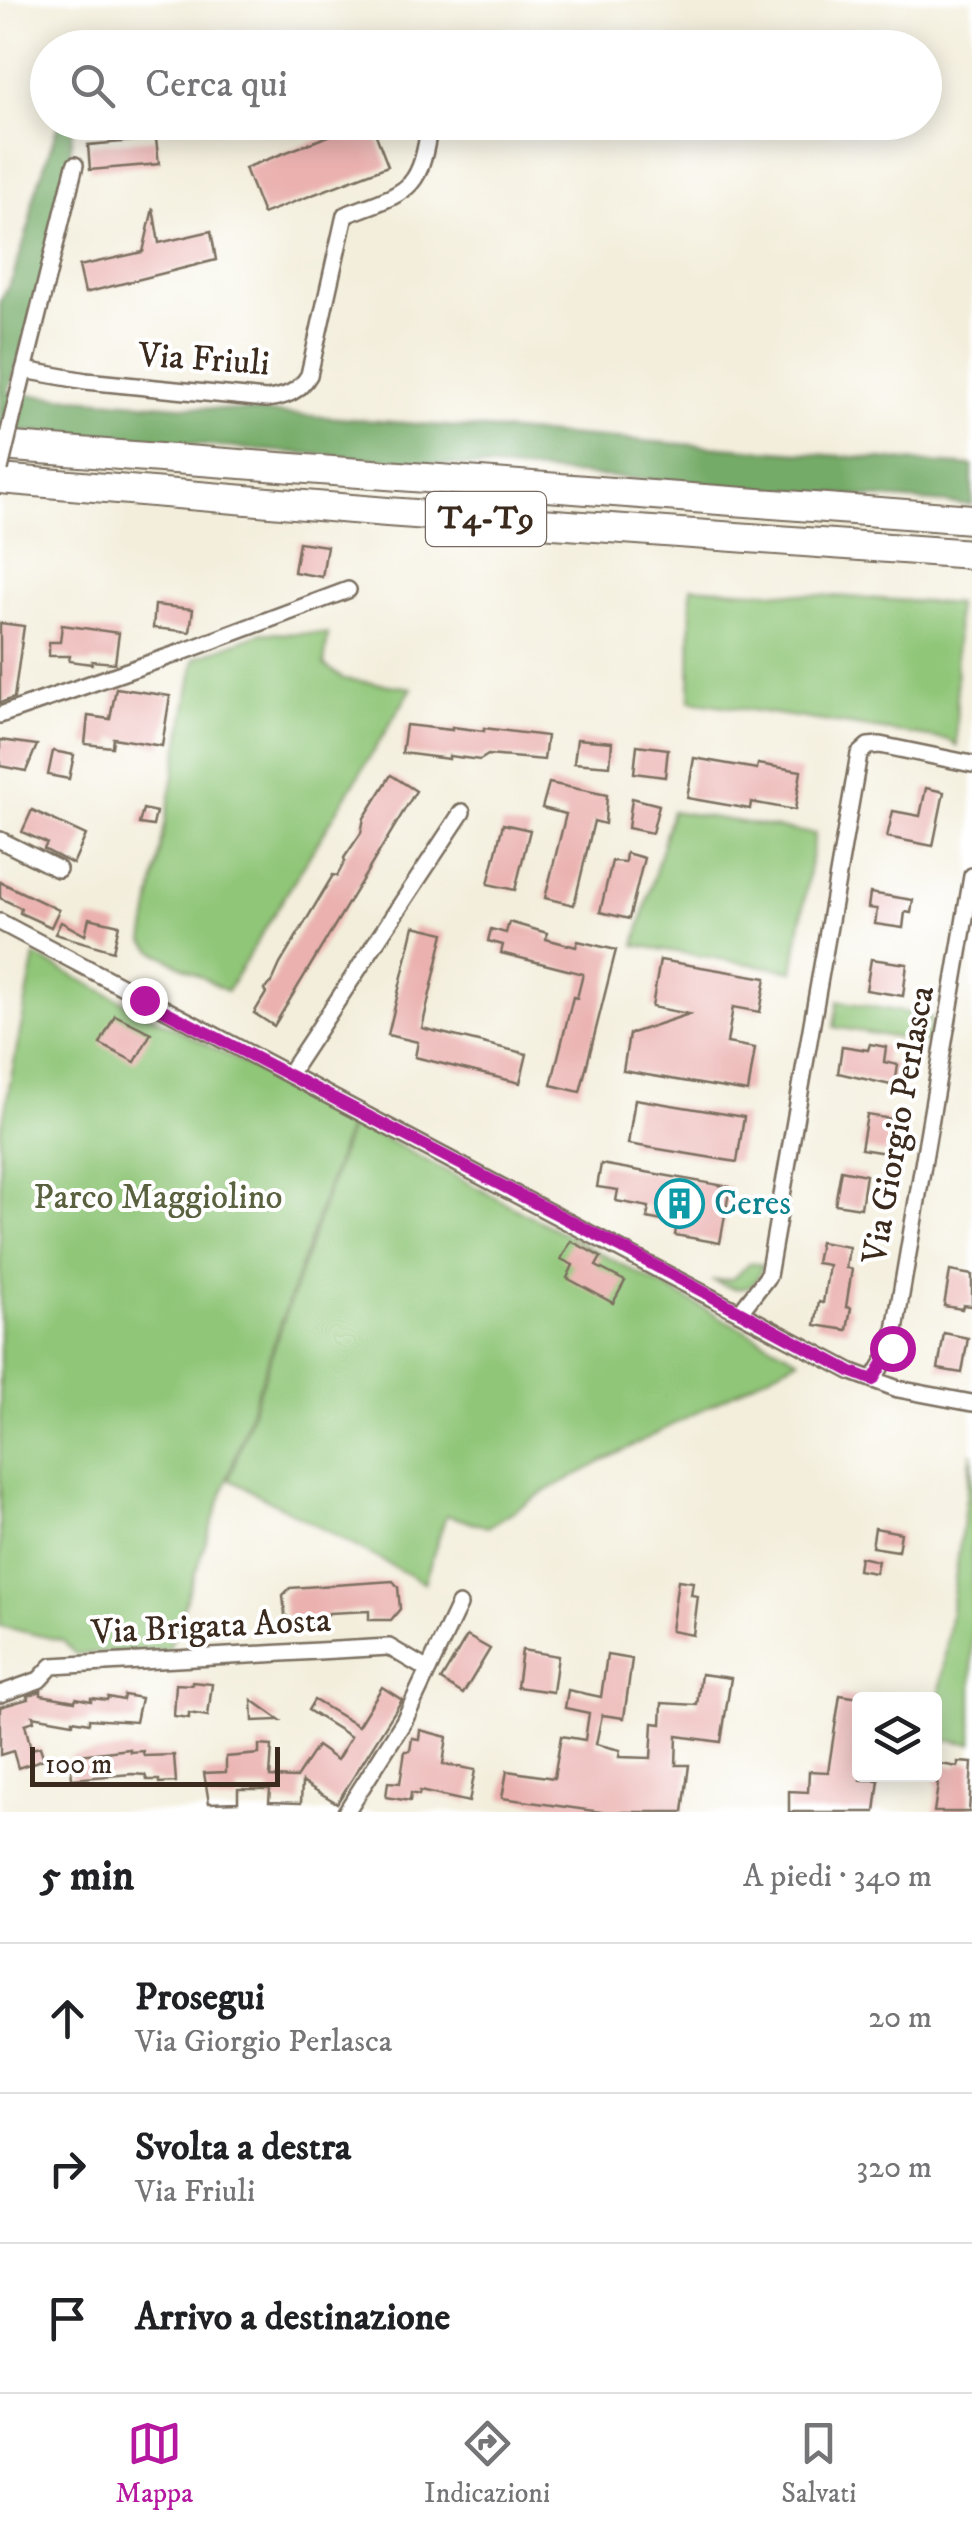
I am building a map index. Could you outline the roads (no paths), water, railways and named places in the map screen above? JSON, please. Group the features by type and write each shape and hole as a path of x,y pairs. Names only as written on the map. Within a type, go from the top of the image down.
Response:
{"highway":[{"name":"T4-T9","path":"0,446 972,518"},
{"name":"T4-T9","path":"0,479 386,512 972,554"}],"street":[{"name":"Via Friuli","path":"24,370 86,381 266,399 292,393 309,375 344,215 402,193 412,184 424,160 427,140"},
{"path":"0,469 75,166"},
{"path":"0,714 186,651 348,590"},
{"path":"740,1312 768,1276 859,754 868,746 880,745 972,764"},
{"path":"289,1074 462,812"},
{"path":"0,840 58,868"},
{"name":"Via Giorgio Perlasca","path":"873,1380 892,1348 972,876"},
{"path":"0,922 826,1359 873,1380 972,1403"},
{"path":"346,1812 404,1721 459,1605"},
{"name":"Via Brigata Aosta","path":"0,1694 39,1680 52,1666 389,1646 428,1670"}],"place":[{"name":"Ceres","path":"679,1204"}],"park label":[{"name":"Parco Maggiolino","path":"158,1198"}]}
